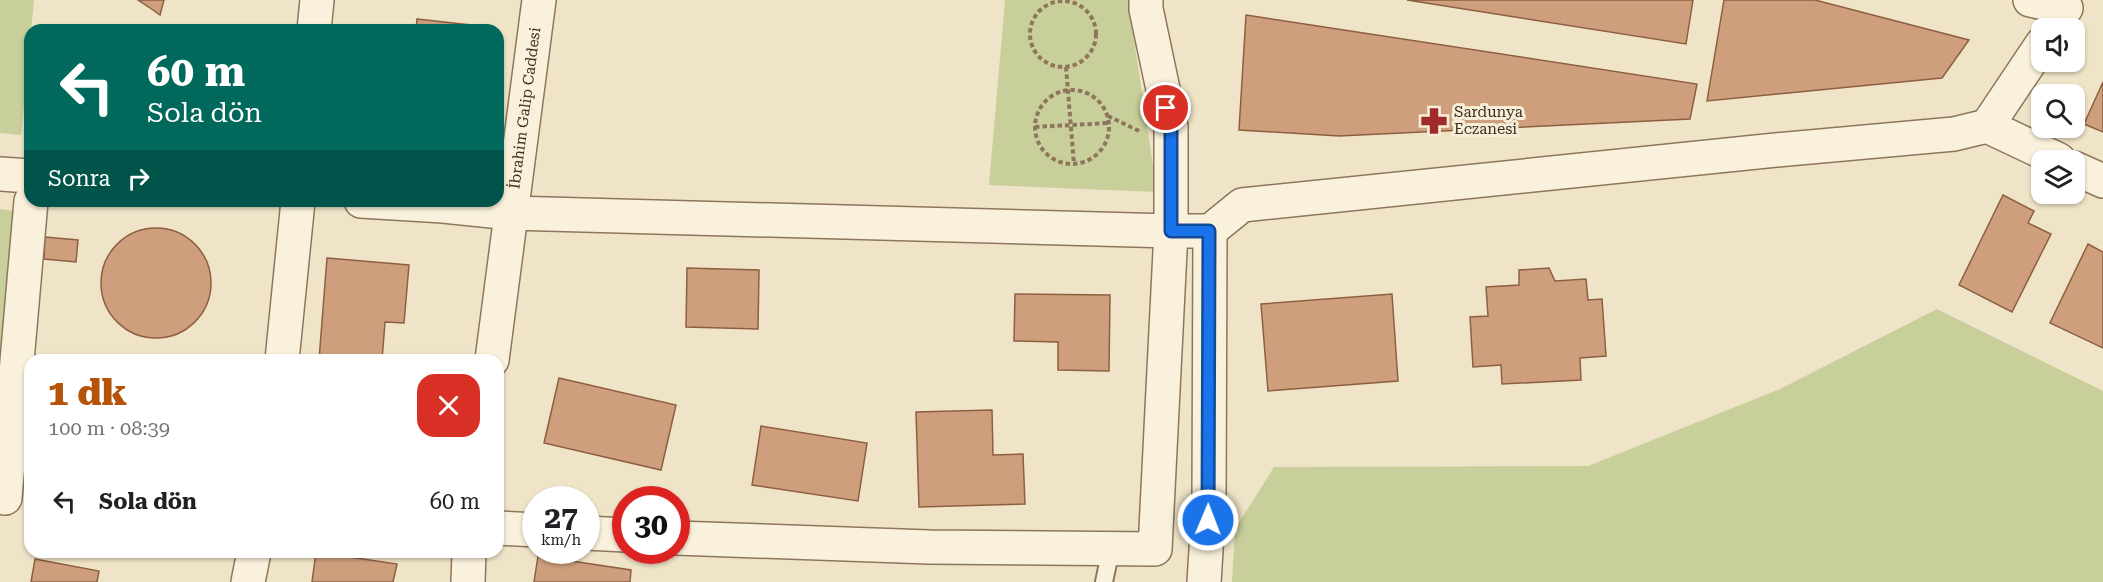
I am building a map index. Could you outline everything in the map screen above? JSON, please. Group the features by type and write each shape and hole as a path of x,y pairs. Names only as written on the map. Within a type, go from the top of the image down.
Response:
{"street":[{"path":"315,24 317,0"},
{"name":"İbrahim Galip Caddesi","path":"493,354 539,0"},
{"path":"1146,0 1171,128 1171,231 1155,549"},
{"path":"2030,0 2063,12"},
{"path":"1987,126 2031,60"},
{"path":"453,207 512,213 1209,231 1242,205 1764,151 1954,134 1987,126 2038,150"},
{"path":"2085,173 2103,181"},
{"path":"0,174 24,176"},
{"path":"5,498 30,207"},
{"path":"283,354 296,207"},
{"path":"690,538 929,547 1155,549 1205,568 1209,231"},
{"path":"504,528 522,529"},
{"path":"248,582 253,558"},
{"path":"468,582 470,558"}],"lane":[{"path":"1104,582 1111,549"}],"path":[{"path":"1060,1 1077,3 1086,9 1096,28 1093,50 1077,64 1066,67 1045,62 1037,55 1030,34 1037,14 1045,6 1060,1"},
{"path":"1066,67 1070,90 1074,164"},
{"path":"1070,90 1082,91 1093,96 1108,115 1109,123 1107,139 1101,150 1092,159 1074,164 1057,161 1046,154 1039,144 1035,127 1040,109 1047,99 1058,92 1070,90"},
{"path":"1035,127 1109,123"}],"green space":[{"path":"0,0 34,0 32,24 24,24 24,104 21,135 0,133"},
{"path":"1005,0 1128,0 1157,192 989,185"},
{"path":"0,209 15,211 0,401"},
{"path":"1937,309 2103,391 2103,582 1232,582 1235,529 1274,467 1588,466 1780,389"}],"building":[{"path":"138,0 164,0 160,15 153,10"},
{"path":"1407,0 1693,0 1686,44"},
{"path":"1724,0 1815,0 1969,40 1942,78 1707,101"},
{"path":"1246,15 1697,84 1690,119 1339,136 1239,130"},
{"path":"417,19 462,24 417,24"},
{"path":"2103,82 2103,132 2085,124"},
{"path":"2003,195 2034,211 2028,223 2051,234 2012,312 1959,285"},
{"path":"156,228 177,232 195,244 207,262 211,283 207,304 195,322 177,334 156,338 135,334 117,322 105,304 101,283 105,262 117,244 135,232"},
{"path":"45,237 78,240 76,262 44,259"},
{"path":"2088,244 2103,252 2103,348 2050,323"},
{"path":"327,258 409,265 404,323 385,322 382,354 319,354"},
{"path":"687,268 759,270 758,329 686,327"},
{"path":"1549,268 1555,281 1586,279 1588,300 1602,299 1606,356 1580,358 1581,380 1502,384 1501,365 1473,367 1470,317 1488,316 1486,287 1519,285 1519,270"},
{"path":"1015,294 1110,295 1109,371 1058,370 1058,342 1014,341"},
{"path":"1392,294 1398,381 1268,391 1261,304"},
{"path":"559,378 676,405 661,470 544,443"},
{"path":"992,410 993,455 1023,454 1025,504 919,507 916,412"},
{"path":"761,426 867,443 858,501 752,485"},
{"path":"315,558 356,558 397,564 393,582 312,582"},
{"path":"35,559 99,571 97,582 31,582"},
{"path":"537,564 591,564 631,570 630,582 534,582"}],"place":[{"name":"Sardunya Eczanesi","path":"1434,121"}],"route":[{"path":"1166,108 1171,128 1171,231 1209,231 1208,520"}]}
